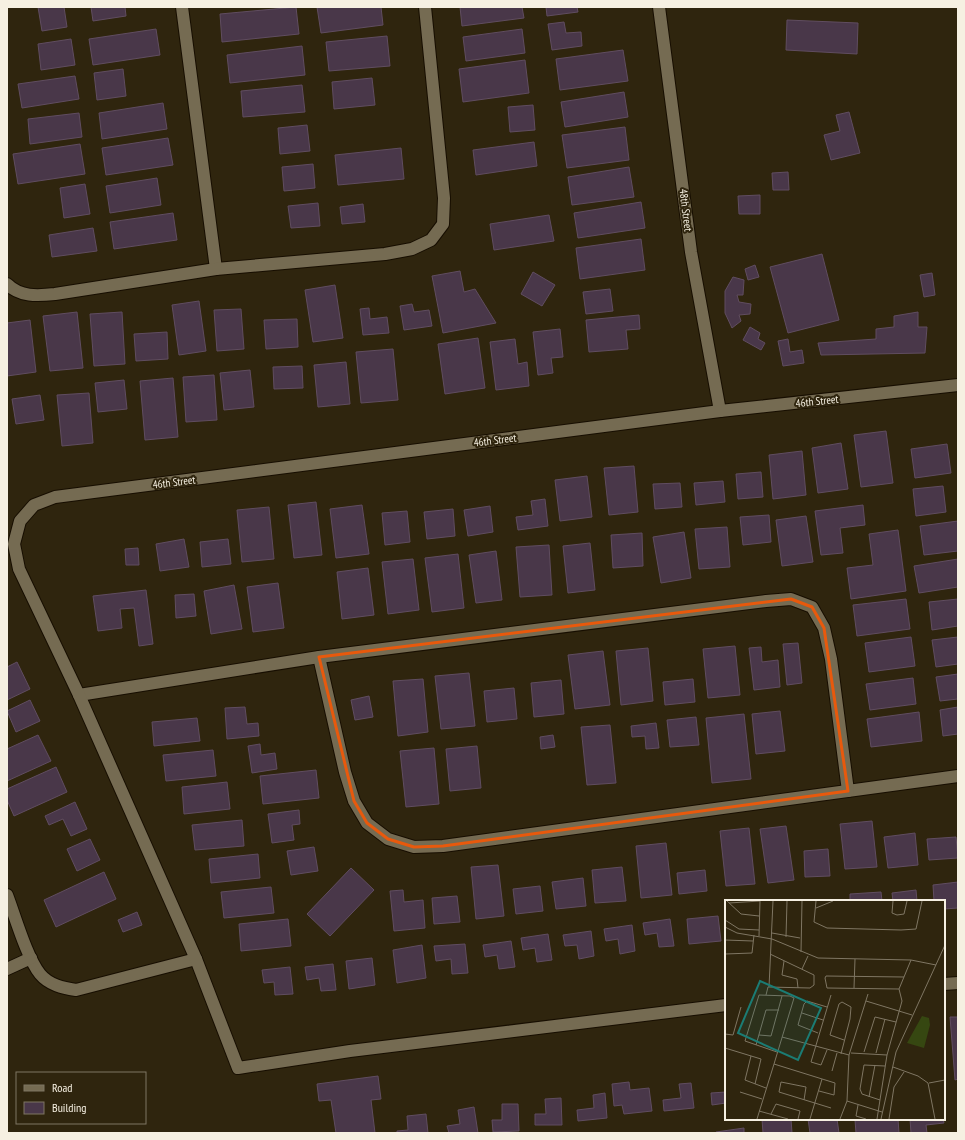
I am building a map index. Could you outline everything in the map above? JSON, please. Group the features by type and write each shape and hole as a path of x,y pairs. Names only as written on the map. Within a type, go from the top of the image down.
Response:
{"street":[{"path":"182,7 216,268"},
{"path":"7,284 13,290 33,296 55,294 216,268 385,254 412,249 431,240 443,224 444,198 425,7"},
{"name":"48th Street","path":"659,7 691,252 720,411"},
{"name":"46th Street","path":"79,695 19,570 14,544 20,521 34,505 55,497 720,411 958,385"},
{"path":"725,1005 358,1050 238,1068 196,959 79,695 319,657 766,600 791,599 812,607 824,628 831,659 848,791"},
{"path":"319,657 345,772 354,801 367,823 388,839 414,847 444,846 958,776"},
{"path":"7,895 31,958 41,975 59,987 76,990 196,959"},
{"path":"7,968 31,958"},
{"path":"945,984 958,983"}],"highlighted area":[{"path":"791,599 812,607 824,628 848,791 443,846 414,847 388,839 367,823 354,801 319,657"}],"building":[{"path":"38,7 64,7 67,27 42,31"},
{"path":"91,7 125,7 126,16 93,21"},
{"path":"296,7 299,34 222,42 220,14"},
{"path":"317,7 381,7 383,25 321,33"},
{"path":"460,7 522,7 524,18 462,26"},
{"path":"546,7 577,7 578,12 547,16"},
{"path":"787,20 858,23 857,54 786,50"},
{"path":"564,22 566,33 581,32 582,46 552,50 548,24"},
{"path":"156,29 160,55 93,65 89,39"},
{"path":"522,29 525,53 466,61 463,37"},
{"path":"387,36 390,66 329,71 326,42"},
{"path":"71,39 75,65 41,70 38,44"},
{"path":"302,46 305,75 230,83 227,55"},
{"path":"623,50 628,81 560,90 556,59"},
{"path":"525,60 529,93 463,102 459,69"},
{"path":"123,69 126,96 97,100 94,73"},
{"path":"75,76 79,99 22,108 18,84"},
{"path":"372,78 375,105 334,109 332,82"},
{"path":"302,85 305,112 243,117 241,91"},
{"path":"624,92 628,117 565,127 561,102"},
{"path":"163,103 167,129 102,139 99,113"},
{"path":"533,105 535,130 510,132 508,107"},
{"path":"849,112 860,153 831,160 824,135 840,131 836,115"},
{"path":"79,113 82,137 30,144 28,119"},
{"path":"307,125 310,151 280,154 278,128"},
{"path":"625,127 629,160 567,168 562,135"},
{"path":"168,138 173,165 106,175 102,148"},
{"path":"534,142 537,166 476,175 473,150"},
{"path":"80,144 85,174 18,184 13,154"},
{"path":"401,148 404,179 338,185 335,155"},
{"path":"313,164 315,188 284,191 282,167"},
{"path":"629,167 634,197 572,205 568,177"},
{"path":"788,172 789,190 773,190 772,173"},
{"path":"157,178 161,205 110,213 106,186"},
{"path":"85,184 90,214 64,218 60,188"},
{"path":"760,195 760,214 739,214 738,196"},
{"path":"641,202 645,228 578,238 574,213"},
{"path":"318,203 320,226 291,228 288,206"},
{"path":"363,204 365,222 342,224 340,207"},
{"path":"173,213 177,240 114,249 110,222"},
{"path":"549,215 554,241 494,250 490,224"},
{"path":"93,228 97,251 52,257 49,235"},
{"path":"641,239 645,270 580,279 576,248"},
{"path":"822,254 839,320 788,333 770,267"},
{"path":"755,265 759,277 748,280 745,269"},
{"path":"460,271 464,292 475,289 496,323 443,333 432,276"},
{"path":"533,272 555,285 542,306 521,294"},
{"path":"932,273 935,295 924,297 920,275"},
{"path":"733,277 744,280 743,295 737,295 739,302 751,304 750,314 739,315 741,321 732,328 725,313 725,291"},
{"path":"335,285 343,338 313,342 305,290"},
{"path":"610,289 613,311 586,314 583,292"},
{"path":"199,301 206,351 179,355 172,305"},
{"path":"412,304 414,312 429,310 432,326 404,330 400,306"},
{"path":"369,308 370,319 387,317 389,333 363,335 360,309"},
{"path":"241,309 244,349 217,351 214,310"},
{"path":"77,312 83,368 50,371 43,316"},
{"path":"122,312 125,364 94,366 90,314"},
{"path":"918,312 918,327 927,327 925,353 821,355 818,343 876,339 876,329 894,327 894,316"},
{"path":"639,315 640,329 626,330 628,349 589,352 586,320"},
{"path":"297,319 298,347 266,349 264,320"},
{"path":"30,320 36,372 7,376 7,323"},
{"path":"750,327 760,333 758,339 765,343 761,350 743,340"},
{"path":"560,329 563,357 551,358 553,373 538,375 533,332"},
{"path":"167,332 168,359 136,361 134,334"},
{"path":"478,338 485,388 445,394 438,344"},
{"path":"515,339 518,364 527,362 529,386 496,390 490,342"},
{"path":"788,339 790,352 802,350 804,363 783,366 778,341"},
{"path":"393,349 398,400 361,403 356,352"},
{"path":"346,362 350,404 318,407 314,365"},
{"path":"302,366 303,388 274,389 273,367"},
{"path":"250,370 254,407 224,410 220,373"},
{"path":"214,375 217,420 186,422 183,377"},
{"path":"173,378 178,437 145,440 140,381"},
{"path":"124,380 127,409 98,412 95,383"},
{"path":"89,393 93,443 62,446 57,395"},
{"path":"40,395 44,420 16,424 12,399"},
{"path":"886,431 893,483 861,487 854,435"},
{"path":"841,443 848,489 818,493 812,448"},
{"path":"947,444 951,473 915,478 911,449"},
{"path":"802,451 806,495 773,499 769,455"},
{"path":"634,466 638,512 609,515 604,468"},
{"path":"761,472 763,497 738,499 736,474"},
{"path":"587,476 592,517 560,521 555,480"},
{"path":"723,481 725,502 696,505 694,483"},
{"path":"680,483 682,507 655,509 653,484"},
{"path":"943,486 946,512 916,516 913,489"},
{"path":"545,499 548,526 518,530 516,517 533,515 531,501"},
{"path":"316,502 322,555 294,558 288,505"},
{"path":"362,505 369,554 336,558 330,509"},
{"path":"863,505 865,525 840,528 843,553 821,555 815,511"},
{"path":"490,506 493,532 468,536 464,510"},
{"path":"269,507 274,559 242,562 237,510"},
{"path":"453,509 455,536 427,539 424,512"},
{"path":"407,511 410,542 385,545 382,513"},
{"path":"769,515 771,542 743,545 740,517"},
{"path":"806,516 813,562 782,566 776,520"},
{"path":"958,521 958,551 924,555 920,526"},
{"path":"727,527 730,567 699,569 695,529"},
{"path":"898,530 906,591 851,599 847,568 873,565 869,534"},
{"path":"684,532 691,578 661,583 653,537"},
{"path":"642,533 643,566 613,568 611,535"},
{"path":"184,539 189,567 160,571 156,544"},
{"path":"228,539 231,564 202,567 200,542"},
{"path":"590,543 595,590 568,593 563,546"},
{"path":"549,545 552,595 520,597 516,547"},
{"path":"138,548 139,565 126,565 125,549"},
{"path":"496,551 502,600 476,603 469,555"},
{"path":"458,554 464,608 432,612 425,558"},
{"path":"413,559 419,610 388,614 382,562"},
{"path":"958,559 958,587 919,593 914,566"},
{"path":"368,568 374,615 342,619 337,572"},
{"path":"278,583 284,628 253,632 247,587"},
{"path":"234,585 242,629 211,634 204,591"},
{"path":"146,590 153,644 139,646 134,608 120,609 122,628 98,631 93,596"},
{"path":"194,594 196,616 176,618 175,595"},
{"path":"906,599 910,629 857,636 853,605"},
{"path":"958,599 958,626 932,630 929,602"},
{"path":"911,637 915,666 869,672 865,643"},
{"path":"958,637 958,664 936,667 932,640"},
{"path":"798,643 802,683 787,685 783,644"},
{"path":"735,646 740,695 708,698 703,649"},
{"path":"761,647 762,662 778,660 780,687 754,690 749,648"},
{"path":"648,648 653,701 621,705 616,651"},
{"path":"603,651 610,705 575,709 568,655"},
{"path":"17,662 30,689 7,700 7,667"},
{"path":"469,673 475,726 441,729 435,676"},
{"path":"958,674 958,699 940,701 936,677"},
{"path":"913,678 916,704 870,710 866,684"},
{"path":"423,679 428,732 398,736 393,681"},
{"path":"693,679 695,702 665,705 663,682"},
{"path":"561,680 564,714 534,717 531,683"},
{"path":"514,688 517,719 487,722 484,691"},
{"path":"369,696 373,717 355,720 351,700"},
{"path":"30,700 40,721 16,732 7,711"},
{"path":"245,707 247,724 258,723 259,736 227,739 225,708"},
{"path":"958,707 958,734 943,736 940,710"},
{"path":"780,711 785,751 756,754 752,714"},
{"path":"919,712 922,741 871,747 867,719"},
{"path":"744,714 751,779 712,783 706,718"},
{"path":"696,717 699,745 670,747 667,720"},
{"path":"197,718 200,741 154,746 152,722"},
{"path":"656,723 659,748 646,749 645,736 632,737 631,726"},
{"path":"610,725 616,783 587,785 581,727"},
{"path":"38,735 51,761 7,781 7,749"},
{"path":"553,735 555,747 541,749 540,737"},
{"path":"260,744 261,755 275,753 277,769 252,773 248,746"},
{"path":"477,746 481,788 450,791 446,749"},
{"path":"434,748 439,804 406,807 400,751"},
{"path":"213,750 216,776 166,781 163,755"},
{"path":"56,767 67,792 14,816 7,800 7,789"},
{"path":"316,770 319,798 263,804 260,776"},
{"path":"227,782 230,809 184,814 182,787"},
{"path":"75,802 87,829 71,836 63,819 49,825 45,816"},
{"path":"299,810 300,824 292,825 294,840 272,843 268,814"},
{"path":"242,820 244,846 195,850 192,825"},
{"path":"872,821 877,867 845,869 840,824"},
{"path":"786,826 794,880 768,883 760,829"},
{"path":"749,828 755,884 726,886 720,831"},
{"path":"915,833 918,865 888,868 884,837"},
{"path":"956,837 958,858 929,860 927,839"},
{"path":"90,839 100,860 77,871 67,849"},
{"path":"666,843 672,895 641,898 636,846"},
{"path":"314,847 318,871 291,875 287,851"},
{"path":"828,849 830,876 805,877 804,851"},
{"path":"258,854 260,878 211,883 209,859"},
{"path":"498,865 504,916 476,919 471,867"},
{"path":"622,867 626,901 595,903 592,870"},
{"path":"351,868 374,890 330,936 307,914"},
{"path":"705,870 707,891 679,894 677,873"},
{"path":"104,872 116,899 56,927 44,900"},
{"path":"583,878 586,906 556,909 552,882"},
{"path":"958,882 958,908 945,909 945,900 934,900 933,885"},
{"path":"540,886 543,911 516,914 513,889"},
{"path":"271,887 274,913 224,918 221,892"},
{"path":"403,890 404,902 423,900 425,928 394,931 390,891"},
{"path":"916,890 917,900 893,900 892,893"},
{"path":"881,892 882,900 850,900 850,894"},
{"path":"457,896 460,922 434,924 432,898"},
{"path":"137,912 142,925 123,932 118,920"},
{"path":"718,916 721,941 689,944 687,919"},
{"path":"288,919 291,946 241,951 239,924"},
{"path":"670,919 674,946 659,947 657,933 645,935 643,923"},
{"path":"632,925 635,951 620,954 618,939 606,941 604,929"},
{"path":"591,931 594,956 579,959 577,945 565,946 563,935"},
{"path":"548,934 552,960 537,962 535,948 523,950 521,938"},
{"path":"511,941 515,967 499,969 497,955 485,957 483,945"},
{"path":"465,944 468,973 452,974 451,959 436,961 434,946"},
{"path":"422,945 426,978 397,983 393,950"},
{"path":"372,958 375,985 349,989 346,961"},
{"path":"333,964 336,990 321,991 319,978 307,980 305,967"},
{"path":"290,967 293,994 275,995 274,982 264,983 262,970"},
{"path":"950,1017 958,1017 958,1079 955,1080"},
{"path":"378,1076 381,1099 371,1100 375,1133 336,1133 331,1100 319,1101 317,1084"},
{"path":"629,1082 630,1090 649,1088 652,1111 624,1114 622,1105 614,1106 612,1084"},
{"path":"691,1083 694,1108 664,1111 663,1100 681,1098 679,1084"},
{"path":"725,1092 725,1103 712,1105 711,1093"},
{"path":"605,1093 607,1118 578,1121 577,1110 594,1108 593,1095"},
{"path":"561,1098 562,1125 535,1125 535,1114 546,1114 545,1099"},
{"path":"502,1104 518,1104 519,1131 493,1132 492,1120 502,1120"},
{"path":"474,1107 478,1133 449,1133 447,1126 460,1124 458,1110"},
{"path":"426,1114 428,1133 397,1133 397,1131 408,1130 407,1116"},
{"path":"762,1120 791,1120 792,1133 763,1133"},
{"path":"808,1120 837,1120 839,1133 810,1133"},
{"path":"855,1120 898,1120 899,1133 856,1133"},
{"path":"910,1120 943,1120 944,1123 926,1125 927,1133 911,1133"},
{"path":"744,1128 744,1133 716,1133 716,1132"}]}
